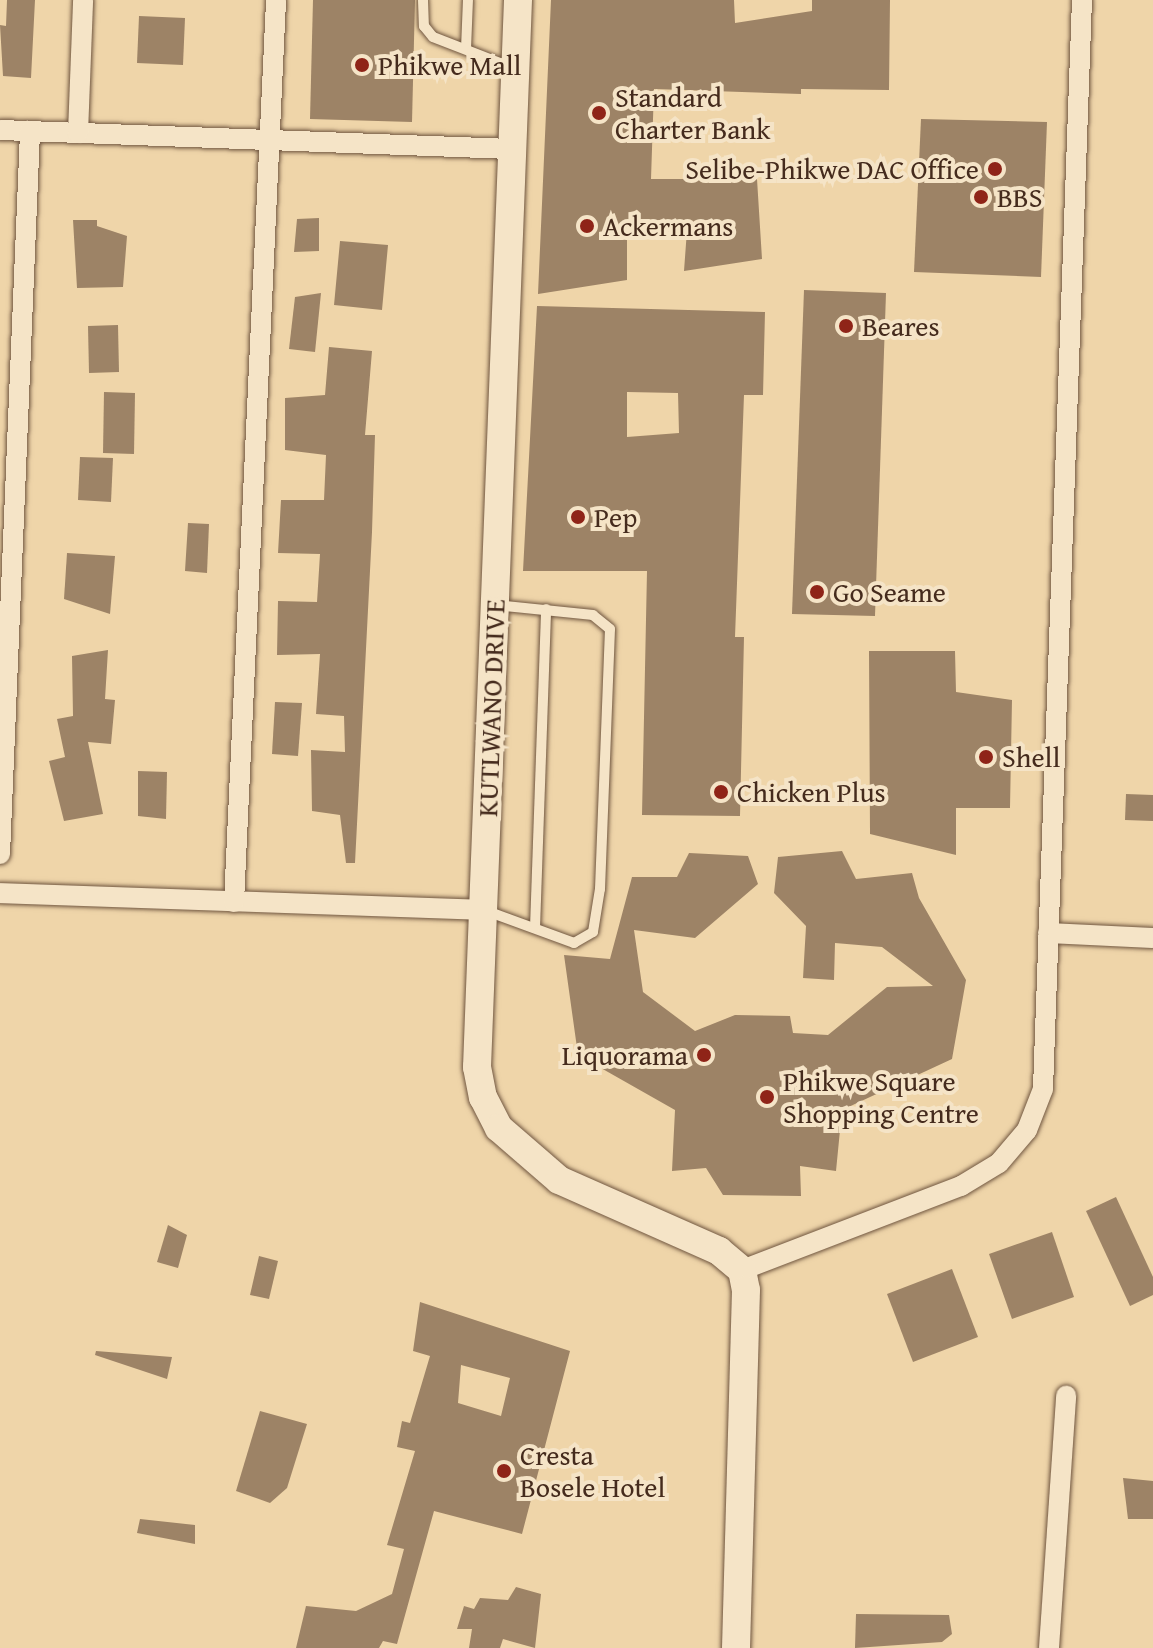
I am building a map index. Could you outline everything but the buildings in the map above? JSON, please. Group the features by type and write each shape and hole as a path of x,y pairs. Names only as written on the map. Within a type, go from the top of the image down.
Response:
{"street":[{"path":"78,133 83,0"},
{"path":"234,902 276,0"},
{"name":"KUTLWANO DRIVE","path":"518,0 477,1067 483,1097 499,1128 559,1180 719,1251 742,1270"},
{"path":"736,1648 746,1290 742,1270 961,1186 1014,1148 1035,1116 1043,1089 1082,0"},
{"path":"0,130 511,149"},
{"path":"0,854 30,131"},
{"path":"0,893 484,910"},
{"path":"1048,933 1153,938"},
{"path":"1049,1648 1066,1396"}],"lane":[{"path":"423,0 429,33 515,69"},
{"path":"466,49 468,0"},
{"path":"484,910 574,943 593,932 600,889 610,629 593,615 494,604"},
{"path":"535,928 546,609"}],"place":[{"name":"Phikwe Mall","path":"362,65"},
{"name":"Standard Charter Bank","path":"599,113"},
{"name":"Selibe-Phikwe DAC Office","path":"995,169"},
{"name":"BBS","path":"981,197"},
{"name":"Ackermans","path":"587,226"},
{"name":"Beares","path":"846,326"},
{"name":"Pep","path":"578,517"},
{"name":"Go Seame","path":"817,592"},
{"name":"Shell","path":"986,757"},
{"name":"Chicken Plus","path":"721,792"},
{"name":"Liquorama","path":"704,1055"},
{"name":"Phikwe Square Shopping Centre","path":"767,1097"},
{"name":"Cresta Bosele Hotel","path":"504,1471"}]}
